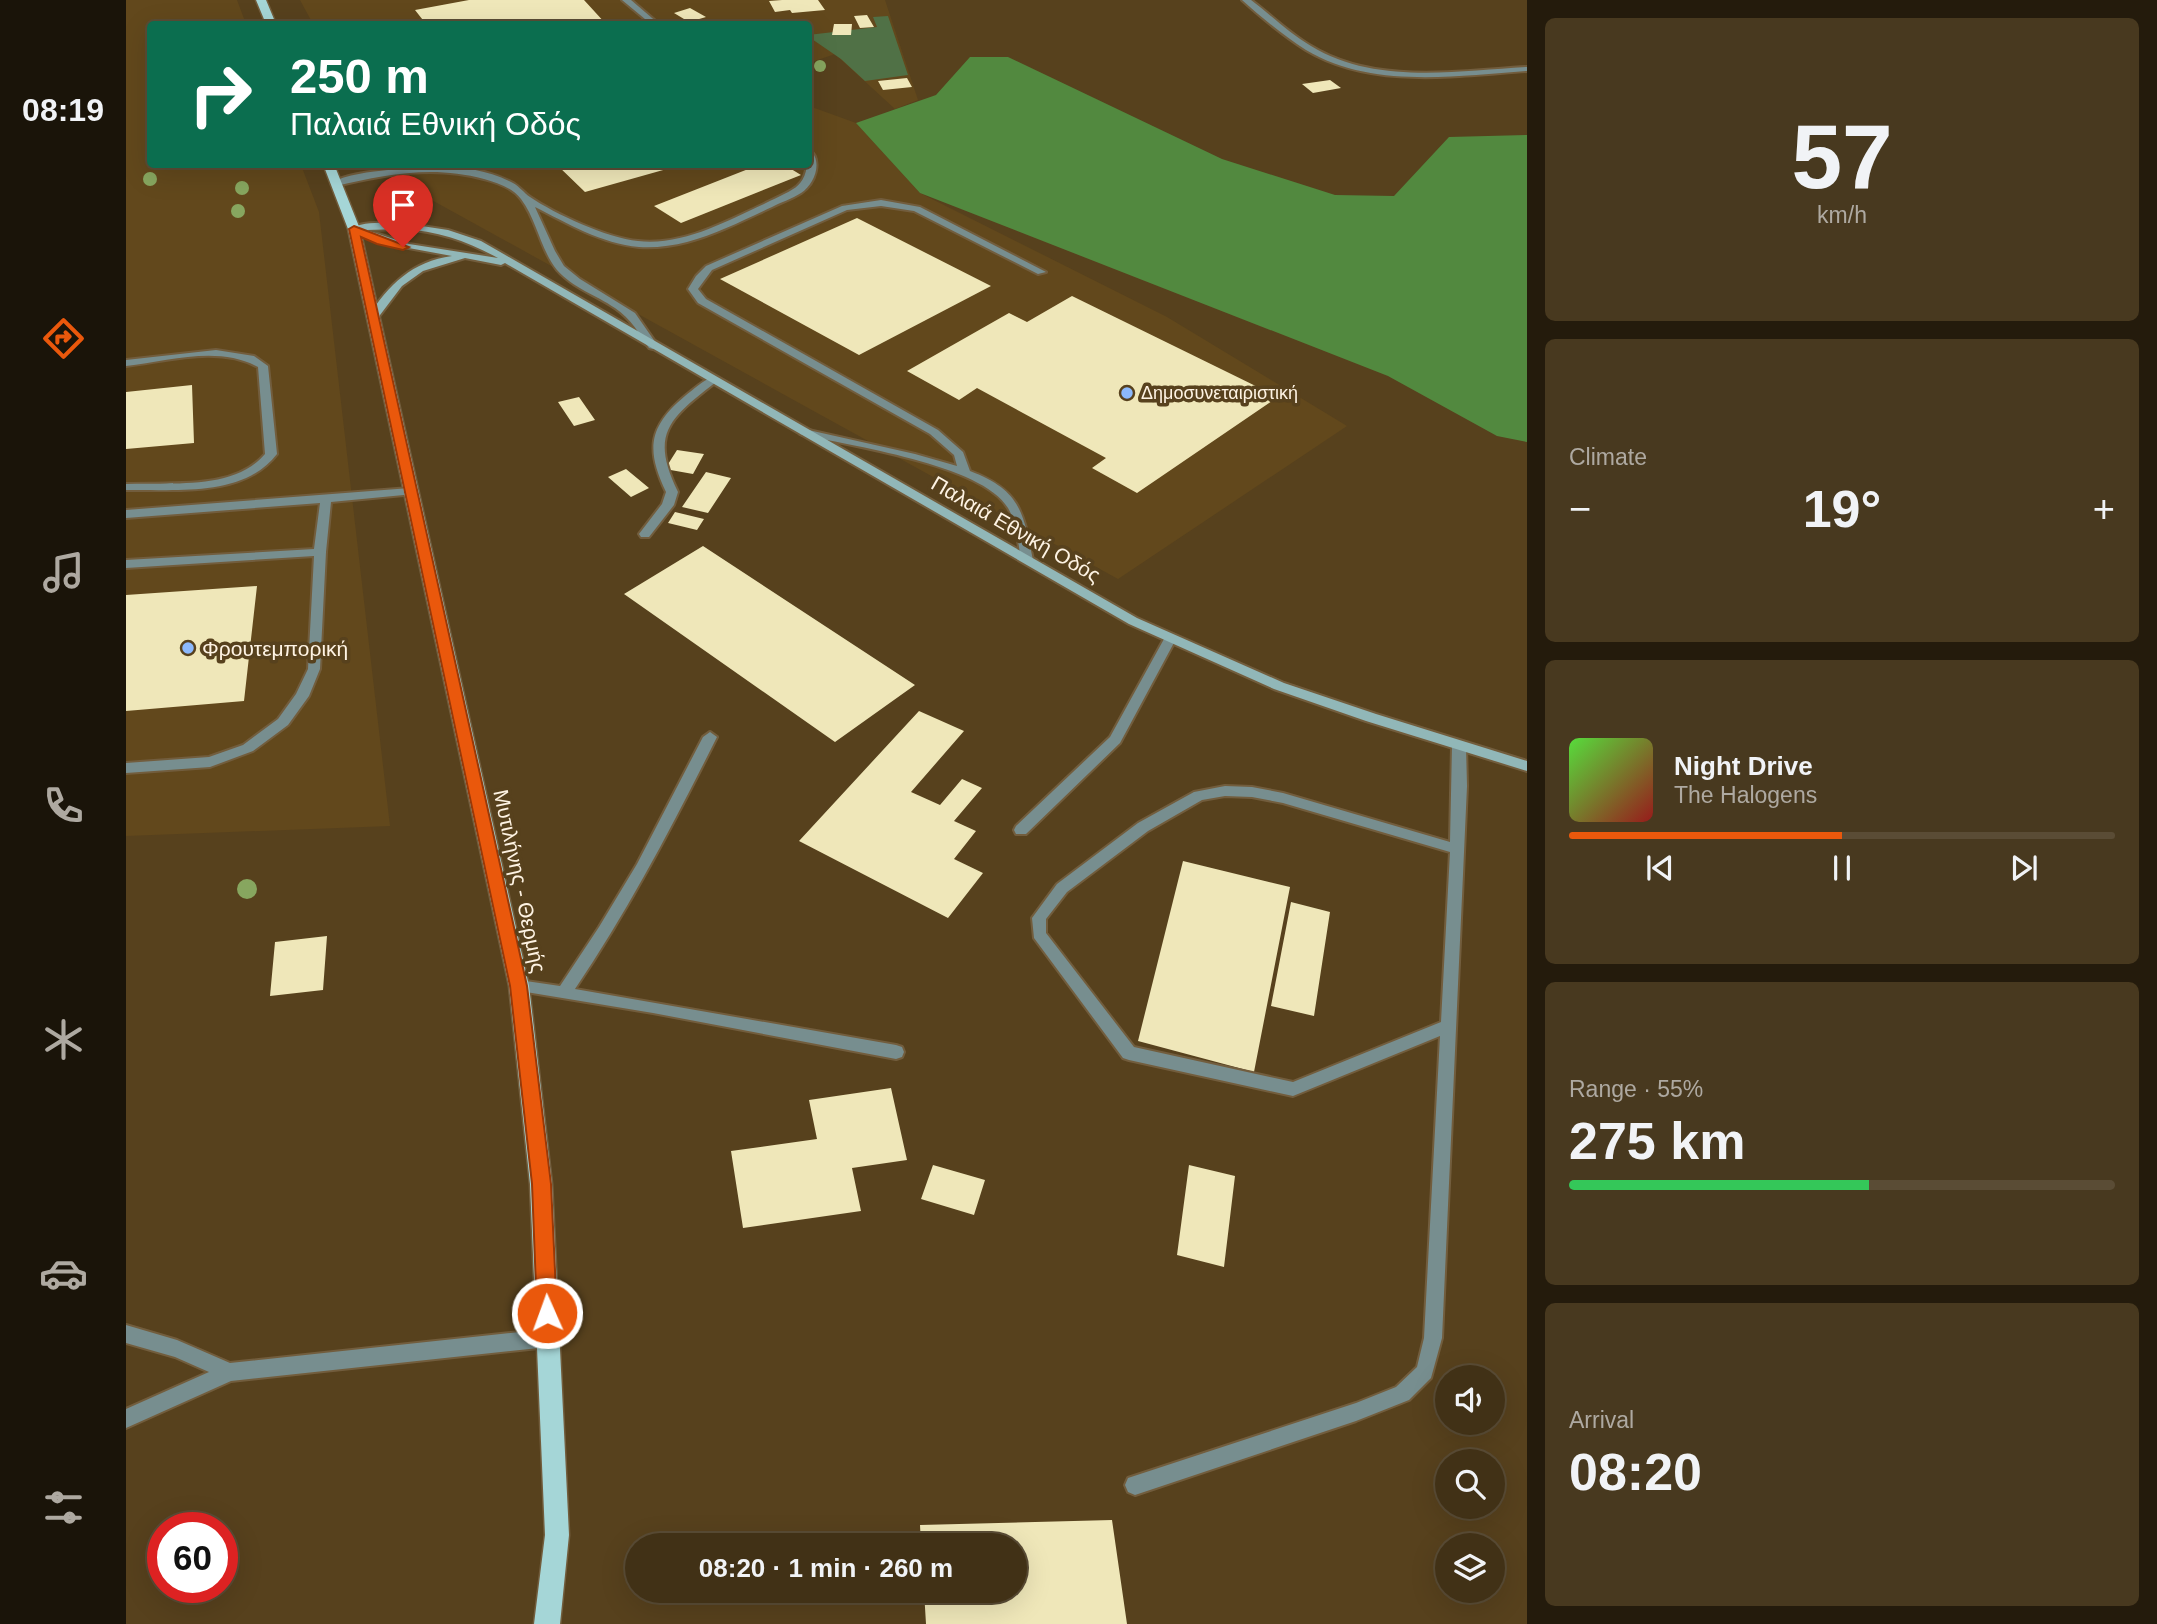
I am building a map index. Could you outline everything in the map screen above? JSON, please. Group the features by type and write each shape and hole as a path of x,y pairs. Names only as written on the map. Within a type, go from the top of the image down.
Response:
{"main road":[{"path":"261,0 270,21"},
{"name":"Μυτιλήνης - Θερμής","path":"329,168 354,229 410,492 445,636 519,986 541,1184 557,1535 547,1624"},
{"name":"Παλαιά Εθνική Οδός","path":"354,229 391,224 442,230 478,243 712,380 1170,639 1279,686 1460,746 1527,765"},
{"name":"Παλαιά Εθνική Οδός","path":"354,229 380,242 513,265"},
{"path":"373,317 385,295 404,276 429,264 479,257"}],"street":[{"path":"626,0 651,21"},
{"path":"1246,0 1310,48 1370,69 1441,75 1527,69"},
{"path":"441,168 467,170 505,182 525,198 612,239 658,246 682,242 798,191 810,181 812,166"},
{"path":"335,183 397,168"},
{"path":"525,198 559,266 571,278 625,310 637,321 653,346"},
{"path":"964,471 959,454 934,432 702,301 693,289 709,268 845,208 881,203 917,209 1041,272"},
{"path":"126,363 210,354 241,354 255,359 263,366 271,454 266,464 241,479 126,487"},
{"path":"645,534 668,505 672,492 660,472 655,449 663,430 678,408 712,380"},
{"path":"804,432 924,459 964,471 996,488 1012,503 1019,521 1027,560"},
{"path":"126,514 410,492"},
{"path":"126,768 209,762 248,748 283,722 302,696 314,668 320,552 326,498"},
{"path":"126,564 320,552"},
{"path":"1021,830 1115,740 1170,639"},
{"path":"564,993 603,937 658,842 709,737"},
{"path":"1135,1485 1356,1412 1402,1394 1425,1372 1433,1338 1460,746"},
{"path":"1448,1026 1293,1089 1129,1054 1039,934 1039,918 1062,888 1143,827 1199,796 1225,791 1252,792 1283,798 1457,849"},
{"path":"519,986 896,1052"},
{"path":"126,1334 177,1349 230,1372"},
{"path":"126,1419 230,1372 548,1338"}],"shaded area":[{"path":"126,0 237,0 245,21 147,21 147,168 302,168 319,212 390,826 126,836"},
{"path":"300,0 885,0 918,100 895,109 835,54 812,62 812,21 311,21"},
{"path":"812,107 856,123 920,193 1167,317 1347,426 1118,579 410,188 397,168 812,168"}],"green space":[{"path":"888,16 908,75 865,81 841,59 812,39 812,35 877,27 873,17"},
{"path":"970,57 1008,57 1222,159 1335,195 1394,196 1449,137 1527,135 1527,442 1497,436 1388,376 920,193 856,123 936,95"}],"building":[{"path":"469,0 584,0 603,21 424,21 415,10"},
{"path":"818,0 825,10 775,12 769,1"},
{"path":"690,8 706,17 687,21 674,13"},
{"path":"867,15 874,27 860,28 854,16"},
{"path":"834,24 852,24 851,35 832,35"},
{"path":"907,78 912,87 883,90 878,81"},
{"path":"1330,80 1341,88 1313,93 1302,84"},
{"path":"560,168 670,168 585,192"},
{"path":"751,168 790,168 801,175 681,223 654,206"},
{"path":"857,218 991,286 859,355 720,279"},
{"name":"Δημοσυνεταιριστική","path":"1072,296 1278,397 1137,493 1092,468 1106,458 977,388 959,400 907,371 1009,313 1027,322"},
{"path":"192,385 194,443 126,449 126,392"},
{"path":"579,397 595,420 574,426 558,402"},
{"path":"677,450 704,454 693,474 665,469"},
{"path":"626,469 649,488 631,497 608,477"},
{"path":"706,472 731,478 708,513 682,507"},
{"path":"675,512 704,519 697,530 668,523"},
{"path":"703,546 915,685 835,742 624,594"},
{"name":"Φρουτεμπορική","path":"257,586 244,701 126,711 126,595"},
{"path":"919,711 964,731 911,792 940,805 962,779 982,788 954,821 976,831 954,859 983,873 948,918 799,841"},
{"path":"1183,861 1290,887 1254,1072 1138,1041"},
{"path":"1291,902 1330,912 1314,1016 1271,1006"},
{"path":"327,936 323,990 270,996 275,942"},
{"path":"891,1088 907,1160 852,1168 861,1211 743,1228 731,1151 817,1139 809,1100"},
{"path":"933,1165 985,1180 974,1215 921,1199"},
{"path":"1189,1165 1235,1176 1224,1267 1177,1255"},
{"path":"1112,1520 1127,1624 926,1624 925,1603 1027,1603 1027,1533 920,1533 920,1525"}],"place":[{"name":"Δημοσυνεταιριστική","path":"1127,393"},
{"name":"Φρουτεμπορική","path":"188,648"}],"route":[{"path":"403,247 380,242 354,229 410,492 445,636 519,986 541,1184 547,1313"}]}
